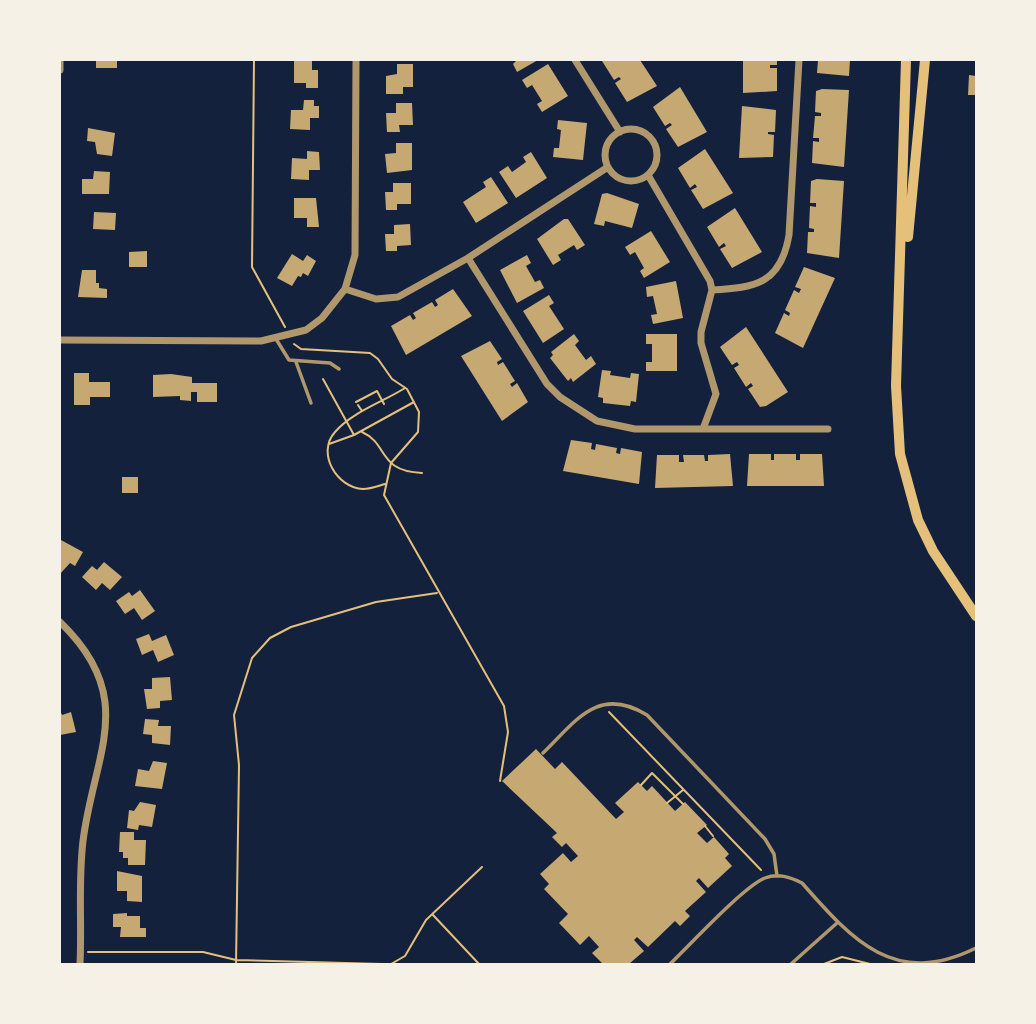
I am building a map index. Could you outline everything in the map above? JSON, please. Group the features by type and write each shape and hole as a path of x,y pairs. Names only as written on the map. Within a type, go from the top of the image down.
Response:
{"main road":[{"path":"906,60 896,386 900,454 918,520 933,551 976,616"},
{"path":"896,386 925,60"}],"street":[{"path":"60,60 60,70"},
{"path":"60,340 276,339 306,330 322,318 345,289 355,255 356,60"},
{"path":"575,60 621,132"},
{"path":"712,290 754,286 774,273 784,258 789,234 799,60"},
{"path":"637,130 652,140 657,156 648,175 628,181 620,179 608,167 608,143 621,132 637,130"},
{"path":"345,289 376,299 398,297 468,258 608,167"},
{"path":"648,175 710,281 712,290 701,332 703,353 716,394 703,429"},
{"path":"468,258 537,369 569,404 597,421 635,429 828,429"},
{"path":"60,622 72,634 97,673 107,716 107,735 83,841 78,901 79,964"}],"lane":[{"path":"276,339 284,355 296,362 330,363 339,369"},
{"path":"296,362 311,403"},
{"path":"543,753 588,710 601,704 627,704 647,715 765,839 774,854 777,876"},
{"path":"670,964 754,885 765,878 777,876 792,878 802,883 855,940 898,959 915,962 948,960 976,947"},
{"path":"791,964 837,923"}],"path":[{"path":"254,60 253,267 290,336 301,349 370,353 415,401 419,412 418,432 391,463 384,495 504,706 508,732 500,781"},
{"path":"323,379 355,435"},
{"path":"386,483 363,489 348,485 333,471 328,454 329,444 332,434 347,421 383,403 405,388"},
{"path":"363,412 357,403 377,391 383,403"},
{"path":"329,444 361,432 415,401"},
{"path":"361,432 376,441 381,454 391,463 422,472"},
{"path":"236,962 239,765 234,715 252,658 271,638 291,627 376,602 438,593"},
{"path":"601,704 760,868 765,878"},
{"path":"641,785 652,773 683,804"},
{"path":"667,803 683,789"},
{"path":"705,826 713,836"},
{"path":"391,964 405,956 433,914 482,867"},
{"path":"433,914 479,964"},
{"path":"80,952 203,952 236,962 382,964"},
{"path":"824,964 842,957 870,964"}],"building":[{"path":"96,60 117,60 117,68 96,68"},
{"path":"517,60 538,60 517,72 513,64"},
{"path":"640,60 657,86 627,102 615,83 621,79 619,77 614,80 602,61"},
{"path":"743,60 777,60 777,65 770,65 770,68 777,68 777,91 743,93"},
{"path":"818,60 850,60 849,76 817,73"},
{"path":"294,61 312,61 312,70 318,70 318,88 306,88 306,83 294,83"},
{"path":"397,64 413,64 413,87 403,87 403,94 386,94 386,76 397,74"},
{"path":"548,64 568,96 542,112 537,104 542,101 532,85 527,88 522,80"},
{"path":"969,75 976,76 976,95 968,95"},
{"path":"680,87 707,132 678,147 666,129 672,125 670,123 665,126 653,107"},
{"path":"849,90 844,167 812,163 813,141 819,142 819,138 813,138 815,116 821,116 821,113 815,112 816,91"},
{"path":"304,100 314,100 314,106 319,106 319,118 310,118 310,130 290,129 291,110 303,110"},
{"path":"396,103 412,103 413,125 399,125 400,132 387,132 386,113 396,113"},
{"path":"742,106 776,110 775,132 768,132 774,135 773,157 739,158"},
{"path":"558,120 587,123 583,160 553,157 554,148 559,148 561,130 557,129"},
{"path":"88,128 115,133 112,156 97,154 95,142 87,141"},
{"path":"396,143 412,143 412,170 387,173 385,154 396,153"},
{"path":"705,149 733,193 703,209 691,190 697,187 695,184 690,188 678,168"},
{"path":"307,151 319,152 320,170 309,170 309,180 291,179 292,158 307,159"},
{"path":"531,152 547,178 516,198 499,172 508,166 512,172 526,162 523,157"},
{"path":"94,171 110,172 109,194 82,194 82,179 93,179"},
{"path":"491,177 508,203 476,223 463,202 486,187 483,182"},
{"path":"811,181 844,181 839,258 807,253 808,232 814,232 814,229 809,228 810,206 816,207 816,203 810,203"},
{"path":"393,183 411,183 411,204 397,204 397,210 386,210 385,192 393,192"},
{"path":"607,193 639,204 632,228 605,221 604,226 594,224 602,194"},
{"path":"294,198 316,198 319,227 307,227 307,218 294,218"},
{"path":"735,208 762,252 732,268 720,249 726,246 724,243 719,247 707,227"},
{"path":"94,212 116,213 115,230 93,229"},
{"path":"564,219 568,219 585,245 577,250 574,245 558,255 561,260 553,265 537,239"},
{"path":"410,224 411,245 397,246 397,251 386,251 385,234 394,234 394,225"},
{"path":"651,231 670,262 644,278 640,271 644,268 635,252 630,255 625,247"},
{"path":"147,251 147,267 129,267 129,252"},
{"path":"292,254 303,261 307,255 316,261 308,276 303,273 301,277 298,276 292,286 277,278"},
{"path":"527,255 531,263 526,266 535,282 540,280 544,288 517,303 500,270"},
{"path":"804,267 835,278 803,348 775,333 784,313 789,316 790,313 785,310 794,290 799,293 801,289 795,287"},
{"path":"82,270 96,270 96,283 99,283 99,288 107,289 107,298 78,297"},
{"path":"676,281 683,318 653,324 651,315 657,314 653,296 647,297 646,287"},
{"path":"453,289 472,316 406,355 391,326 410,315 413,320 416,318 413,313 432,302 435,307 438,305 435,300"},
{"path":"549,295 554,303 549,306 564,329 543,343 523,311"},
{"path":"746,327 788,392 766,406 760,407 748,389 753,386 751,383 746,387 734,368 739,365 737,362 732,365 720,347"},
{"path":"574,334 579,341 575,345 586,360 591,356 596,364 573,382 571,378 568,381 550,358 553,355 551,352"},
{"path":"646,334 677,334 677,371 646,371 646,362 652,362 652,344 646,344"},
{"path":"490,341 502,359 497,362 498,365 503,362 515,381 510,384 512,387 517,383 528,402 502,421 461,356"},
{"path":"602,370 611,371 610,375 630,378 631,373 639,374 636,402 631,401 630,406 603,403 603,398 598,397"},
{"path":"74,373 89,373 89,382 110,382 110,397 90,397 90,405 74,405"},
{"path":"153,375 192,377 192,383 217,383 217,402 197,402 197,392 191,392 191,401 180,400 180,396 153,397"},
{"path":"571,440 592,443 591,449 595,450 596,444 617,448 616,453 620,454 621,448 642,452 639,484 563,471"},
{"path":"730,454 733,486 655,488 657,455 679,455 679,462 684,462 683,455 704,455 705,461 708,461 708,455"},
{"path":"749,454 771,454 771,460 774,460 774,454 796,454 796,460 800,460 800,454 822,454 824,486 747,486"},
{"path":"122,477 138,477 138,493 122,493"},
{"path":"61,540 83,552 75,566 70,563 60,574"},
{"path":"104,562 122,577 110,590 102,583 96,590 82,577 92,566 97,570"},
{"path":"140,590 155,611 142,620 134,608 125,614 116,601 129,592 132,596"},
{"path":"149,634 152,641 166,635 174,655 158,662 153,650 142,655 136,639"},
{"path":"170,677 172,700 160,701 160,708 147,709 144,689 152,689 152,678"},
{"path":"60,710 62,715 71,712 76,732 60,735"},
{"path":"145,719 159,720 158,726 171,726 170,745 152,743 152,735 143,734"},
{"path":"536,749 555,769 562,762 616,819 624,812 615,803 638,782 647,791 652,786 675,811 685,802 707,825 697,833 707,843 714,837 729,854 725,858 732,866 708,888 699,878 696,881 706,892 685,911 690,916 680,926 675,921 648,947 637,937 634,940 644,951 629,964 603,964 592,953 599,947 589,936 580,945 559,923 568,914 544,889 549,884 540,874 563,853 571,862 578,856 566,843 562,847 552,837 557,833 502,781"},
{"path":"153,761 167,763 162,789 135,786 138,769 149,771"},
{"path":"140,802 156,805 152,827 139,825 138,830 127,828 129,810 134,811"},
{"path":"120,832 134,832 134,840 146,840 145,865 128,865 128,858 123,858 123,852 119,852"},
{"path":"117,871 142,876 142,902 127,901 127,891 117,891"},
{"path":"127,913 127,916 140,916 140,928 146,928 146,937 120,937 121,927 113,927 113,914"}]}
